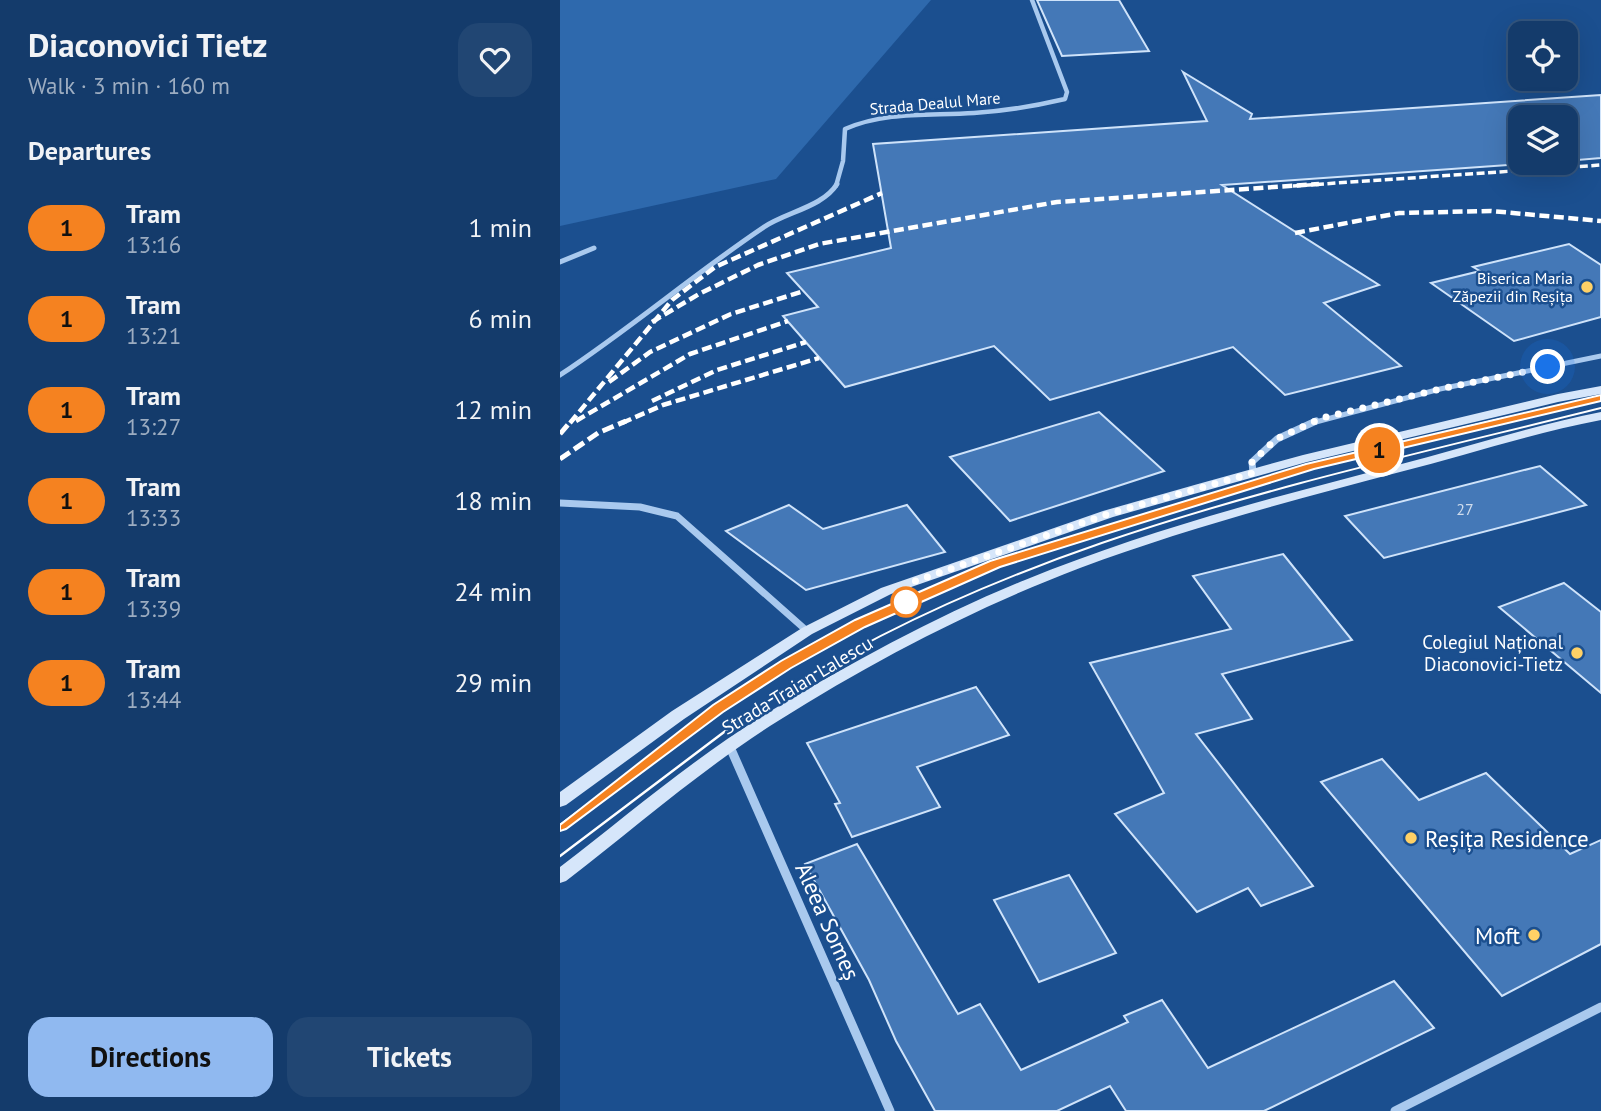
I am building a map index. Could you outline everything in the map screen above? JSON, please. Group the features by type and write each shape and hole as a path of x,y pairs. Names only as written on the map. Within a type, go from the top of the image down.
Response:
{"main road":[{"name":"Strada Traian Lalescu","path":"560,801 678,715 807,631 887,592 1108,514 1253,473 1558,398 1601,390"},
{"name":"Strada Traian Lalescu","path":"560,876 772,718 970,609 1029,583 1112,552 1303,494 1601,416"}],"street":[{"name":"Strada Dealul Mare","path":"560,375 595,353 665,297 778,218 832,192 839,179 845,129 854,124 873,120 977,113 1065,100 1067,92 1032,0"},
{"path":"560,262 594,248"},
{"path":"1253,473 1252,462 1276,439 1322,418 1440,389 1601,356"},
{"path":"560,503 640,507 677,516 807,631"},
{"name":"Aleea Someș","path":"730,747 890,1111"},
{"path":"1395,1111 1601,1007"}],"shaded area":[{"path":"560,0 931,0 776,179 560,226"}],"building":[{"path":"1037,0 1119,0 1149,51 1062,56"},
{"path":"1183,72 1252,114 1250,119 1601,95 1601,158 1578,160 1578,105 1508,105 1508,165 1222,185 1379,285 1324,303 1401,366 1285,395 1233,347 1050,400 994,346 845,387 783,316 818,307 787,273 891,248 873,144 1207,121"},
{"path":"1569,244 1601,265 1601,317 1514,341 1431,283 1480,271 1473,267"},
{"path":"1099,412 1164,471 1010,521 950,457"},
{"path":"1540,466 1586,505 1384,558 1345,516"},
{"path":"789,505 823,529 907,505 945,552 806,590 726,531"},
{"path":"1283,554 1352,640 1222,674 1252,719 1196,734 1313,886 1261,906 1248,888 1197,912 1115,814 1164,793 1090,663 1231,629 1193,576"},
{"name":"Colegiul Național Diaconovici-Tietz","path":"1564,583 1601,612 1601,693 1499,607"},
{"path":"976,687 1009,735 917,767 940,807 852,837 835,804 840,803 807,743"},
{"name":"Reșița Residence","path":"1382,759 1419,800 1486,773 1570,854 1601,840 1601,944 1502,996 1321,782"},
{"path":"857,844 958,1014 980,1004 1021,1070 1128,1022 1124,1016 1162,1000 1208,1068 1394,981 1434,1028 1264,1111 1126,1111 1110,1086 1057,1111 935,1111 896,1041 869,980 805,864"},
{"path":"1069,875 1116,953 1039,982 994,900"}],"tram line":[{"name":"1","path":"560,825 718,709 786,665 860,623 995,564 1310,467 1601,398"},
{"path":"696,725 777,670 840,633 948,584 1036,551 1308,468 1448,431 1590,400"},
{"path":"735,724 831,663 934,610 1041,565 1151,527 1263,493 1601,408"},
{"path":"560,825 698,723"},
{"path":"560,856 735,724"}],"railway":[{"path":"1293,186 1601,165"},
{"path":"655,320 699,294 758,265 819,244 1057,202 1319,184"},
{"path":"655,320 672,300 715,267 882,193"},
{"path":"1295,233 1399,213 1491,211 1601,221"},
{"path":"609,382 650,352 731,314 804,291"},
{"path":"570,423 655,320"},
{"path":"652,322 655,320"},
{"path":"576,421 690,354 788,321"},
{"path":"652,401 717,370 806,342"},
{"path":"622,423 663,405 819,358"},
{"path":"560,434 571,421"},
{"path":"560,459 598,433 626,421"}],"place":[{"name":"Biserica Maria Zăpezii din Reșița","path":"1587,287"},
{"name":"Colegiul Național Diaconovici-Tietz","path":"1577,653"},
{"name":"Reșița Residence","path":"1411,838"},
{"name":"Moft","path":"1534,935"}],"route":[{"path":"906,602 910,583 1108,514 1253,473 1252,462 1276,439 1322,418 1440,389 1548,367"}]}
